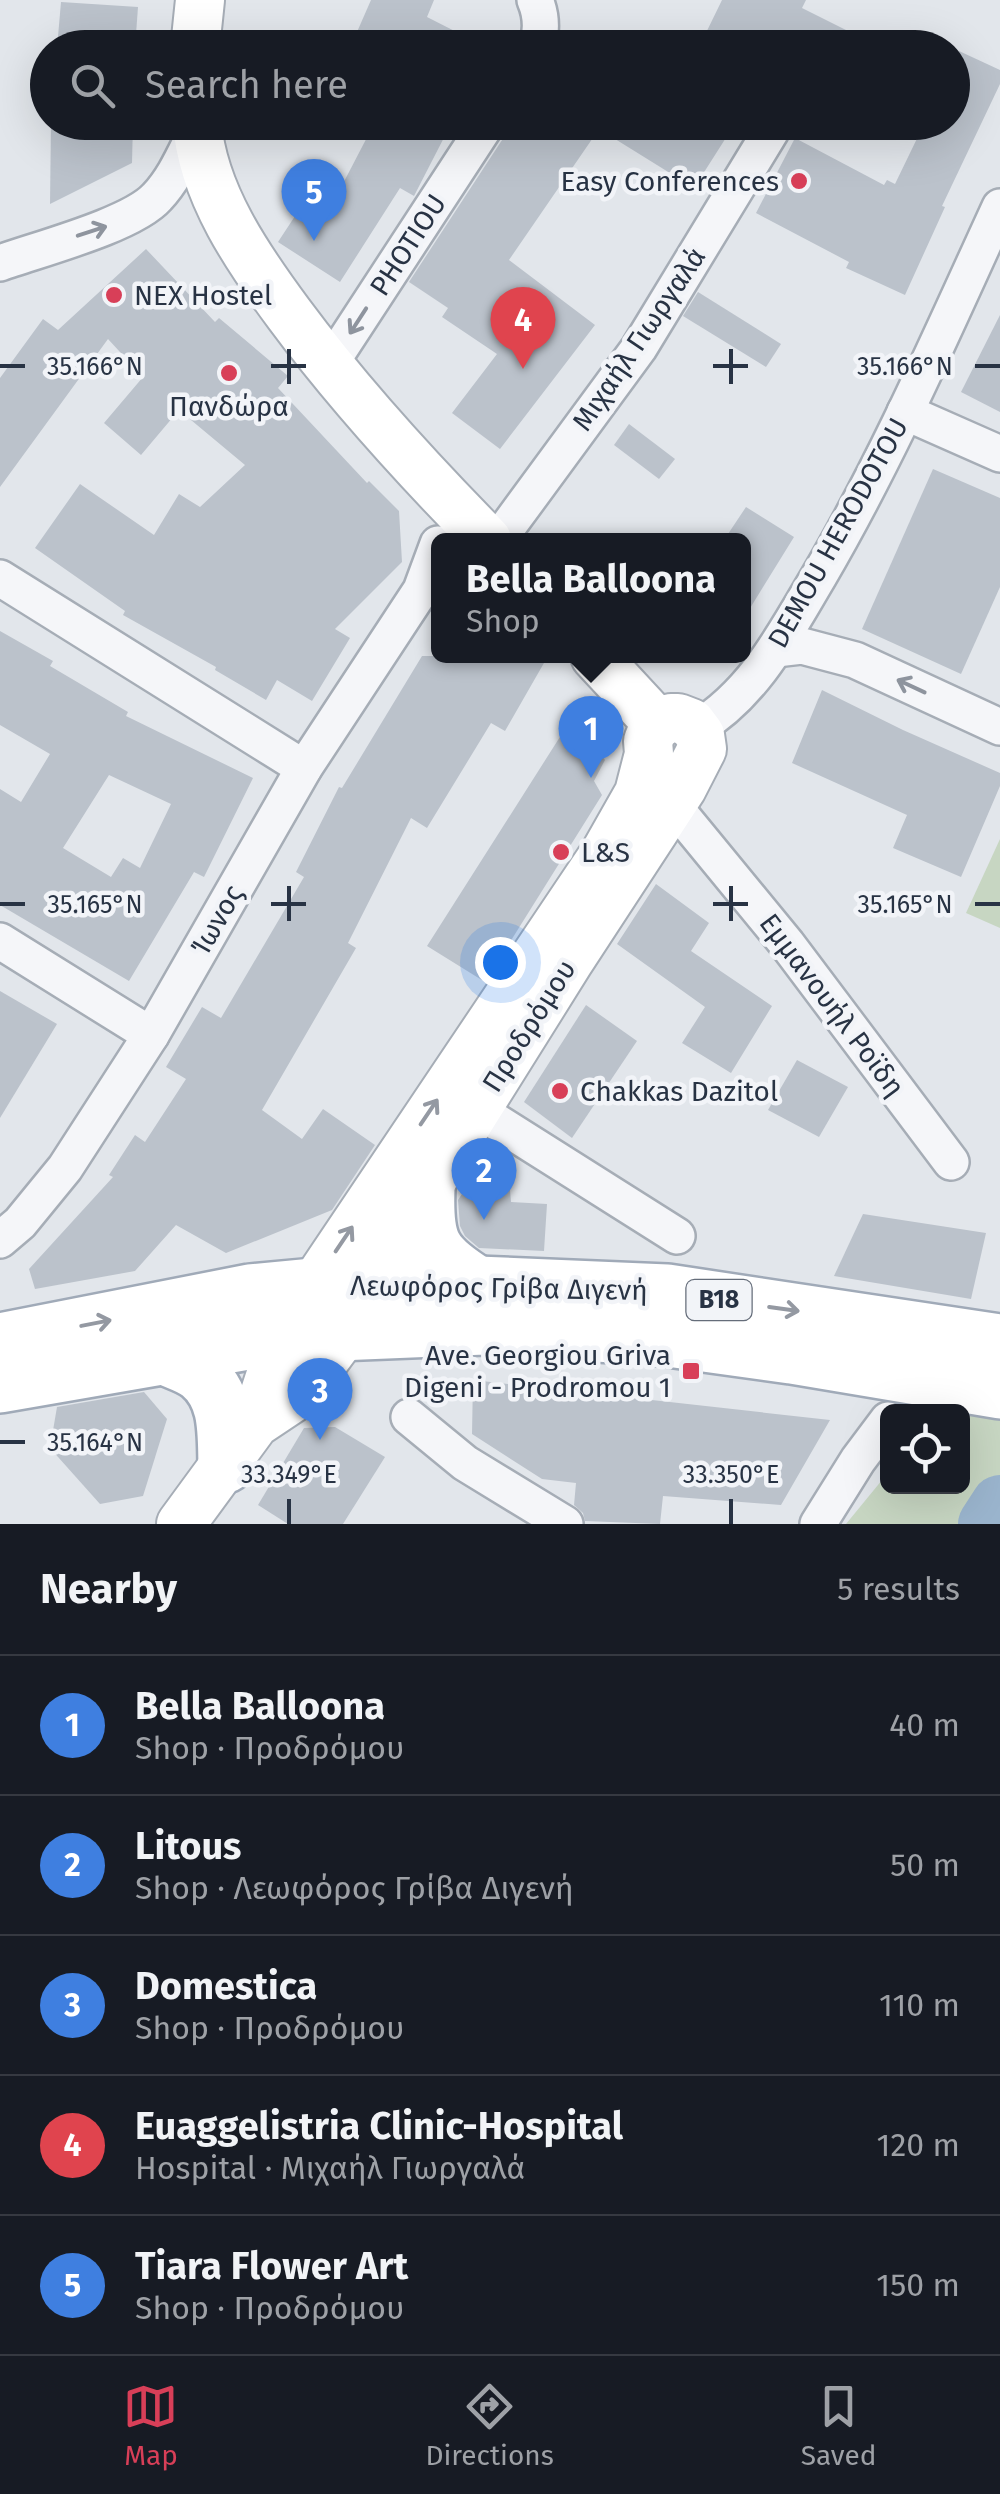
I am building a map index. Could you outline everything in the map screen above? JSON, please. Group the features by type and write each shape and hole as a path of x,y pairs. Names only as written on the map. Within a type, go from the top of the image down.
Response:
{"main road":[{"path":"427,1188 430,1240 452,1268 477,1284"},
{"name":"Λεωφόρος Γρίβα Διγενή","path":"0,1341 250,1292 314,1286 477,1284 666,1292 963,1375"},
{"name":"Λεωφόρος Γρίβα Διγενή","path":"0,1386 288,1335 484,1327 661,1338 963,1375"},
{"path":"163,1356 198,1372 211,1386 225,1423 241,1444"}],"street":[{"path":"197,30 200,0"},
{"path":"534,0 542,30"},
{"path":"0,262 106,227 155,200 173,176 190,140"},
{"path":"200,140 206,169 247,257 440,526"},
{"name":"PHOTIOU","path":"328,367 476,140"},
{"name":"Μιχαήλ Γιωργαλά","path":"503,533 639,348 766,140"},
{"name":"DEMOU HERODOTOU","path":"674,755 756,678 776,649 843,536 906,412 1000,207"},
{"path":"906,412 1000,454"},
{"path":"0,578 304,768"},
{"name":"Ίωνος","path":"0,1240 20,1224 65,1168 151,1035 304,768 430,589"},
{"path":"776,649 802,646 855,660 1000,727"},
{"path":"602,663 674,755"},
{"name":"Προδρόμου","path":"180,1524 241,1444 300,1393 344,1334 427,1188 570,961 674,755"},
{"name":"Προδρόμου","path":"241,1444 288,1335 314,1286 605,854 639,793 674,755"},
{"name":"Εμμανουήλ Ροϊδη","path":"674,755 787,944 951,1162"},
{"path":"0,941 151,1035"},
{"path":"476,1110 677,1236"},
{"path":"409,1417 465,1463 566,1524"},
{"path":"818,1524 880,1431"}],"green space":[{"path":"1000,839 1000,928 966,913"},
{"path":"1000,1346 1000,1524 846,1524 880,1483 880,1494 970,1494 970,1404 948,1404"}],"building":[{"path":"371,0 434,0 427,17 453,30 358,30"},
{"path":"722,0 806,0 802,8 846,30 707,30"},
{"path":"61,2 138,7 136,30 59,30"},
{"path":"970,56 1000,70 1000,84 905,295 846,268 849,262 756,213 794,140 884,185 887,180 895,184 916,140 970,140"},
{"path":"51,140 133,140 132,163 50,204"},
{"path":"366,140 443,140 414,196 400,188 340,282 278,242 316,184 336,197"},
{"path":"502,140 591,140 509,260 595,325 500,449 452,413 497,354 442,317 448,308 409,282"},
{"path":"617,140 725,140 694,188"},
{"path":"146,249 215,322 219,318 288,376 278,388 367,483 399,511 402,562 335,629 350,638 312,701 277,680 266,700 123,615 125,611 35,548 80,484 154,535 179,494 200,507 245,465 179,410 141,455 104,423 143,377 108,339 0,487 0,378 43,319 58,330"},
{"path":"698,292 781,344 766,367 683,316"},
{"path":"1000,315 1000,412 961,392"},
{"path":"629,424 675,459 659,479 614,445"},
{"path":"933,469 1000,498 1000,587 961,674 862,629"},
{"path":"746,507 794,537 751,607 751,533 729,533"},
{"path":"0,631 53,661 50,666 128,712 126,716 253,778 204,877 194,872 129,981 0,905 0,789 21,802 50,754 0,725","holes":["109,775 171,804 140,868 123,858 111,877 63,848"]},
{"path":"422,656 431,656 431,663 544,663 505,731 491,723 427,828 411,818 348,943 356,948 262,1110 302,1139 323,1109 375,1145 332,1210 226,1253 176,1225 135,1271 35,1289 29,1269 113,1177 109,1175 135,1135 145,1142 186,1079 166,1067 202,1007 221,1018 304,877 296,872 339,787 342,788"},
{"path":"822,690 1000,773 1000,786 961,877 893,848 907,815 792,763"},
{"path":"572,718 605,760 594,781 602,795 485,982 427,946"},
{"path":"656,884 709,923 691,951 772,1006 731,1073 682,1043 705,1007 617,944"},
{"path":"0,991 57,1024 0,1118"},
{"path":"586,1005 637,1041 572,1138 524,1102"},
{"path":"797,1060 848,1087 819,1137 768,1110"},
{"path":"473,1177 509,1178 511,1202 547,1204 544,1251 479,1248 465,1236 458,1200"},
{"path":"863,1214 986,1233 971,1299 834,1276"},
{"path":"473,1380 830,1420 781,1505 663,1496 660,1524 585,1521 574,1505 576,1483 542,1479 472,1434"},
{"path":"144,1392 167,1419 143,1496 100,1504 50,1448 57,1407"},
{"path":"335,1427 385,1457 343,1524 288,1524 258,1505 304,1428"}],"waterway":[{"path":"987,1524 1000,1504"}],"place":[{"name":"Easy Conferences","path":"799,181"},
{"name":"Tiara Flower Art","path":"314,241"},
{"name":"NEX Hostel","path":"114,295"},
{"name":"Euaggelistria Clinic-Hospital","path":"523,369"},
{"name":"Πανδώρα","path":"229,373"},
{"name":"Bella Balloona","path":"591,778"},
{"name":"L&S","path":"561,852"},
{"name":"Chakkas Dazitol","path":"560,1091"},
{"name":"Litous","path":"484,1220"},
{"name":"Ave. Georgiou Griva Digeni - Prodromou 1","path":"691,1371"},
{"name":"Domestica","path":"320,1440"}]}
